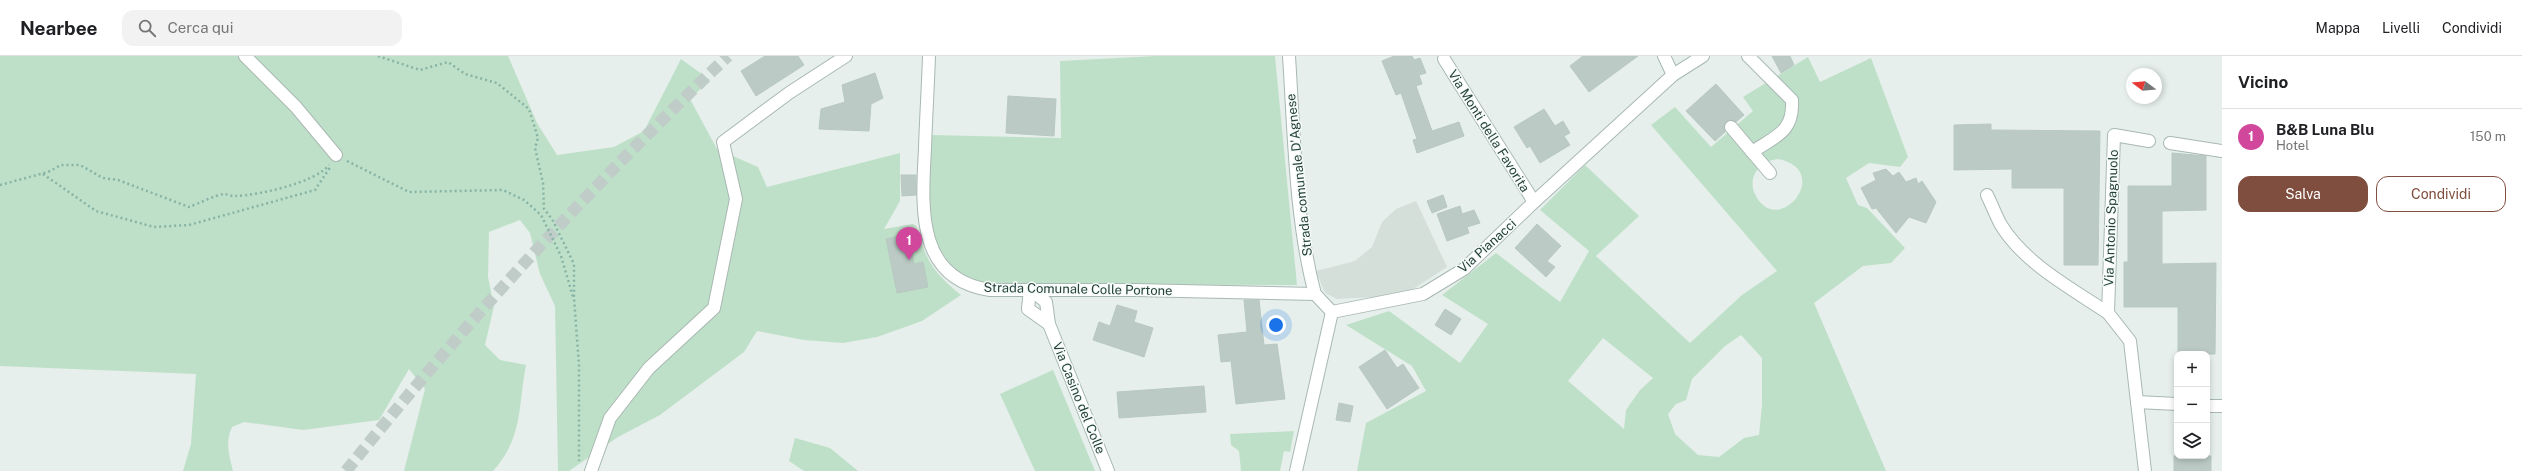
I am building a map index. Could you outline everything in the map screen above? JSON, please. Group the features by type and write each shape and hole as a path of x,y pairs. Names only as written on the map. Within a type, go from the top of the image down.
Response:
{"street":[{"path":"245,56 296,107 336,155"},
{"path":"590,471 610,418 649,368 714,308 736,199 723,142 789,93 846,56"},
{"name":"Strada Comunale Colle Portone","path":"929,56 923,212 929,242 939,262 958,280 973,287 990,290 1030,289 1286,292 1315,294"},
{"name":"Strada comunale D'Agnese","path":"1289,56 1298,188 1309,275 1315,294"},
{"path":"1664,56 1673,75"},
{"name":"Via Pianacci","path":"1332,312 1423,294 1464,269 1534,202 1673,75 1703,56"},
{"path":"1748,56 1792,100 1793,114 1789,126 1752,152"},
{"name":"Via Monti della Favorita","path":"1444,59 1534,202"},
{"path":"1731,127 1770,174"},
{"name":"Via Antonio Spagnuolo","path":"2108,313 2114,135 2149,141"},
{"path":"2170,143 2222,151"},
{"name":"Via Antonio Spagnuolo","path":"1987,195 2001,226 2020,250 2055,278 2108,313 2130,341 2145,471"},
{"path":"1030,289 1028,310 1049,324"},
{"name":"Via Casino del Colle","path":"1030,289 1046,302 1049,324 1108,471"},
{"path":"1296,471 1332,312 1315,294"},
{"path":"2137,402 2174,404"},
{"path":"2210,406 2222,406"}],"path":[{"path":"378,56 420,70 448,62 465,74 497,83 529,109 538,138 535,148 543,183 544,209 572,255 576,276 574,298 579,365 579,463"},
{"path":"43,174 96,211 154,227 189,225 315,190 328,174 336,155"},
{"path":"0,185 43,174 61,165 80,165 103,178 118,180 189,207 224,194 235,196 271,192 325,169 336,155"},
{"path":"336,155 409,192 502,190 524,200 541,215 561,256 574,298"}],"shaded area":[{"path":"1416,201 1447,267 1413,289 1375,297 1337,299 1325,293 1316,271 1355,261 1372,247 1382,222 1396,209"}],"green space":[{"path":"0,56 508,56 537,123 557,155 614,147 644,131 681,59 710,80 690,99 717,149 758,167 767,187 900,153 900,201 884,229 913,224 916,226 927,257 932,265 943,279 961,295 922,321 877,337 843,343 804,340 757,331 744,352 660,415 618,437 569,471 558,471 555,306 540,274 530,233 520,220 489,232 488,277 494,306 485,345 500,360 526,365 515,434 503,459 493,471 404,471 425,389 409,369 379,420 303,430 244,422 232,427 230,433 228,443 233,471 183,471 191,444 196,374 0,366"},
{"path":"1156,56 1275,56 1297,285 987,284 965,278 950,265 936,242 930,219 929,198 932,135 1061,138 1060,61"},
{"path":"1808,57 1820,82 1871,58 1908,157 1900,167 1869,163 1846,178 1858,205 1867,208 1905,248 1891,263 1863,266 1814,303 1886,471 1357,471 1366,423 1426,391 1412,366 1346,325 1389,311 1460,363 1488,324 1442,295 1496,253 1560,302 1589,251 1540,210 1585,165 1639,216 1596,256 1690,343 1742,295 1777,271 1651,125 1675,107 1711,147 1753,111 1743,97","holes":["1778,159 1794,165 1801,175 1802,186 1797,197 1789,205 1778,209 1767,208 1757,198 1754,191 1753,178 1756,172 1765,163","1741,335 1762,358 1762,405 1759,435 1744,438 1719,457 1698,455 1675,434 1668,414 1676,404 1686,400 1692,379 1725,346","1603,338 1653,378 1640,390 1626,410 1624,429 1568,381"]},
{"path":"1053,370 1095,471 1035,471 1000,394"},
{"path":"1294,431 1290,452 1284,451 1280,471 1241,471 1239,451 1231,445 1230,434"},
{"path":"795,438 830,448 858,471 804,471 789,461"}],"building":[{"path":"765,56 798,56 804,65 756,96 741,71"},
{"path":"1394,56 1412,56 1414,60 1420,58 1426,73 1419,75 1422,84 1416,86 1432,131 1459,122 1464,136 1417,153 1413,140 1417,139 1401,93 1396,95 1382,61"},
{"path":"1583,56 1638,56 1589,92 1570,66"},
{"path":"1772,56 1790,56 1794,65 1781,73"},
{"path":"875,73 883,98 871,104 869,131 819,129 821,109 845,102 842,85"},
{"path":"1716,84 1744,115 1736,122 1730,120 1726,122 1724,128 1725,132 1715,141 1686,111"},
{"path":"1008,96 1056,99 1054,136 1006,133"},
{"path":"1544,109 1555,126 1563,121 1570,133 1564,136 1570,145 1540,163 1530,146 1527,148 1514,127"},
{"path":"1991,124 1991,130 2100,131 2098,265 2064,265 2064,188 2012,188 2012,169 1954,170 1954,125"},
{"path":"2172,153 2206,156 2206,210 2162,211 2162,264 2216,263 2215,354 2210,354 2210,351 2178,351 2178,307 2124,307 2124,262 2128,262 2128,186 2172,186"},
{"path":"1886,169 1893,176 1899,172 1906,182 1916,178 1918,184 1922,181 1936,202 1926,223 1909,217 1896,233 1876,208 1872,209 1861,188 1876,180 1873,173"},
{"path":"901,175 916,175 916,195 902,196"},
{"path":"1443,195 1447,207 1432,213 1427,201"},
{"path":"1460,206 1462,214 1474,210 1480,223 1467,227 1469,233 1447,241 1437,214"},
{"path":"1537,224 1561,246 1547,261 1555,267 1546,277 1515,248"},
{"path":"909,234 914,264 923,262 928,287 897,293 886,239"},
{"path":"1244,300 1259,300 1264,345 1277,344 1285,399 1236,404 1231,361 1221,362 1218,335 1247,332"},
{"path":"1117,305 1137,311 1134,322 1153,328 1144,357 1093,340 1099,322 1110,326"},
{"path":"1445,309 1461,319 1451,335 1435,325"},
{"path":"1385,350 1397,368 1403,364 1419,388 1387,409 1359,367"},
{"path":"1204,386 1206,412 1119,418 1117,392"},
{"path":"1339,403 1353,406 1350,422 1336,420"},
{"path":"2211,456 2211,471 2174,471 2174,459 2210,459"}],"tunnel":[{"path":"346,471 436,363 530,257 627,155 728,56"}],"place":[{"name":"B&B Luna Blu","path":"909,260"}]}
